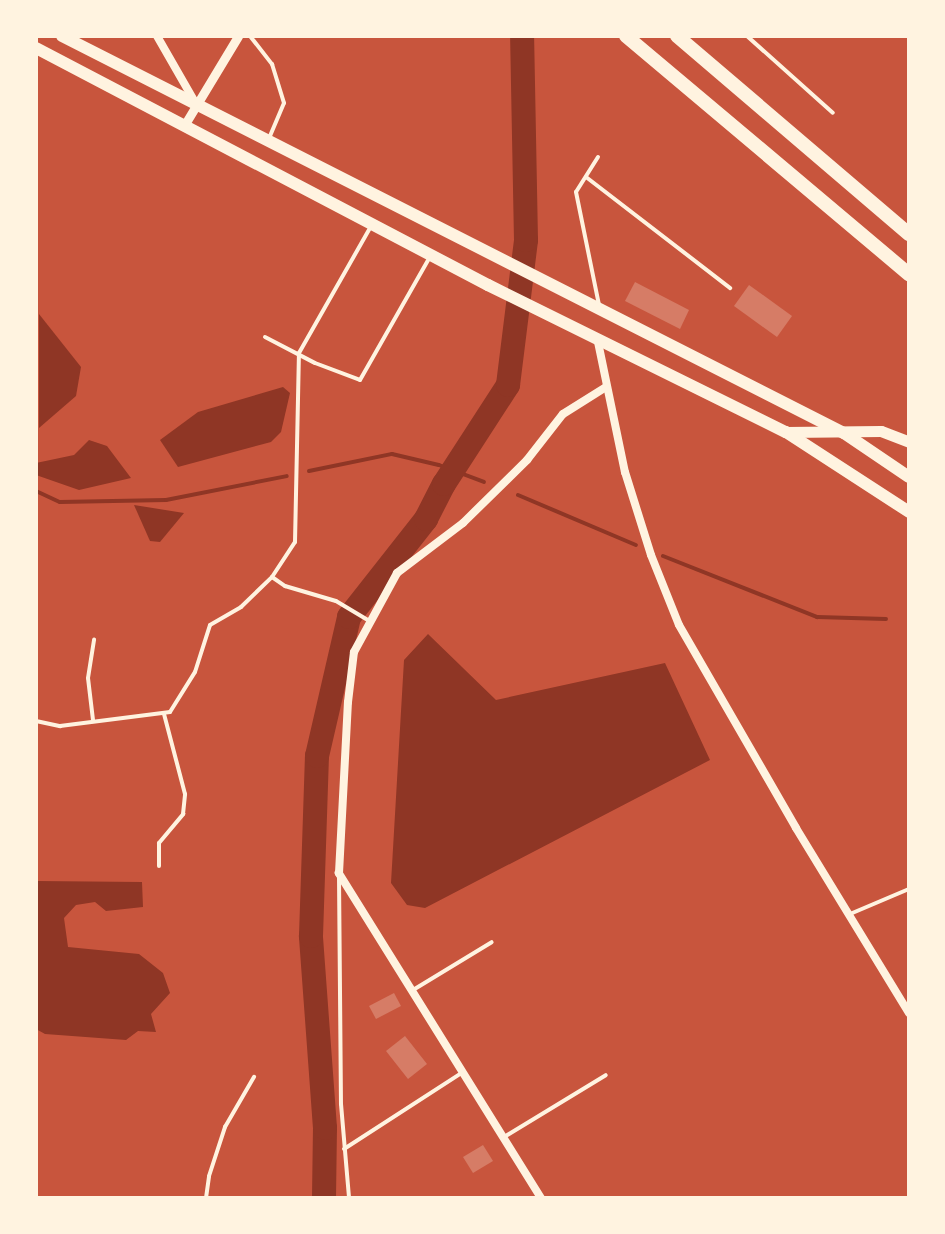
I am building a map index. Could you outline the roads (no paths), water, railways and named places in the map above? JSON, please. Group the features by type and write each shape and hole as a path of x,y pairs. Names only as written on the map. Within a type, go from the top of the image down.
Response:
{"highway":[{"path":"626,36 909,274"},
{"path":"677,36 909,234"}],"main road":[{"path":"62,36 844,433 909,477"},
{"path":"36,48 598,342 786,432 909,512"},
{"path":"786,432 881,431 909,442"}],"street":[{"path":"157,36 195,102"},
{"path":"185,124 195,102 238,36"},
{"path":"598,342 625,472 651,555 679,625 909,1013"},
{"path":"541,1198 465,1071 339,873 348,702 354,652 397,573 463,523 527,460 563,414 606,387"}],"lane":[{"path":"250,36 272,64 284,103 268,140"},
{"path":"747,36 833,113"},
{"path":"598,157 576,192 600,311"},
{"path":"586,177 730,288"},
{"path":"36,721 60,726 170,712 195,672 210,625 241,607 272,577 295,542 299,353 373,222"},
{"path":"265,337 315,363 360,380 432,255"},
{"path":"272,577 285,586 336,601 369,621"},
{"path":"93,720 88,678 94,639"},
{"path":"159,866 159,843 183,814 185,794 164,714"},
{"path":"339,873 344,1149 349,1198"},
{"path":"850,914 909,889"},
{"path":"413,990 492,942"},
{"path":"344,1149 465,1071"},
{"path":"504,1137 606,1075"},
{"path":"206,1198 225,1127 254,1077"}],"waterway":[{"path":"324,1198 325,1128 311,936 317,756 349,617 426,519 444,484 508,385 526,240 522,36"},
{"path":"309,471 392,454 439,465 484,482"},
{"path":"36,491 60,502 166,500 287,476"},
{"path":"518,495 636,545"},
{"path":"663,556 817,617 886,619"}]}
